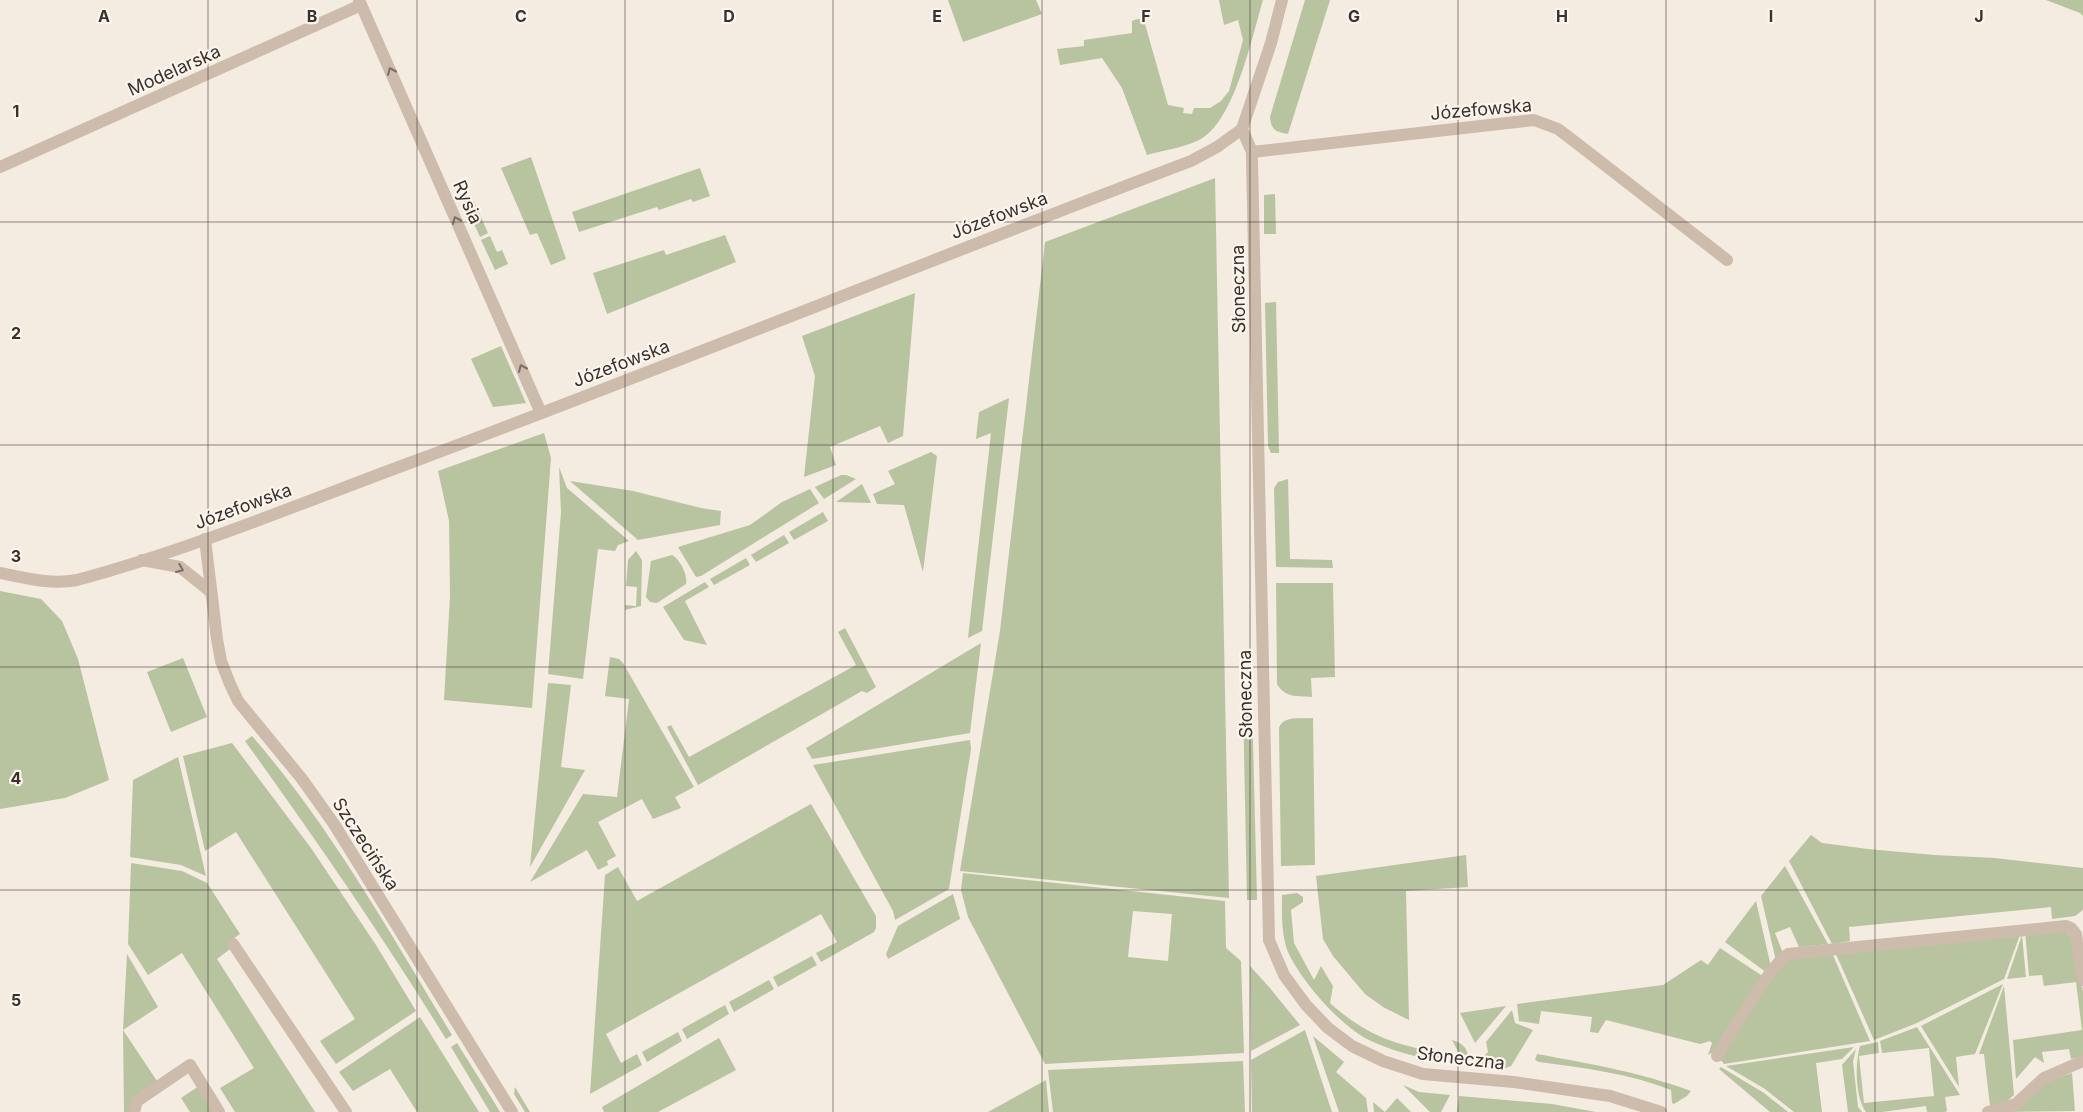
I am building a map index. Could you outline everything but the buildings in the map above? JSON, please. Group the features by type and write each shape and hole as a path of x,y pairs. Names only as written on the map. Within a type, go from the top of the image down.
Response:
{"street":[{"path":"1242,129 1271,43 1282,0"},
{"name":"Modelarska","path":"0,167 360,3"},
{"name":"Rysia","path":"360,3 542,413"},
{"name":"Józefowska","path":"1252,152 1493,124 1534,120 1544,122 1558,129 1579,144 1727,260"},
{"name":"Słoneczna","path":"1242,129 1252,152 1269,940 1284,975 1306,1005 1328,1028 1352,1046 1383,1061 1423,1074 1522,1084 1610,1096 1661,1112"},
{"name":"Józefowska","path":"0,573 35,580 64,582 102,574 205,539 542,413 974,243 1191,161 1217,148 1242,129"},
{"name":"Szczecińska","path":"205,539 221,661 238,701 302,779 334,824 512,1112"},
{"path":"142,560 180,567 211,592"},
{"path":"1716,1056 1768,977 1788,954 2066,926 2072,928 2076,934 2083,980"},
{"path":"233,944 346,1112"},
{"path":"1988,1112 2016,1104 2044,1078 2083,1061"},
{"path":"134,1112 138,1101 190,1065 219,1112"}],"green space":[{"path":"948,0 1036,0 1042,14 963,42"},
{"path":"1219,0 1263,0 1247,56 1232,98 1211,131 1193,143 1147,155 1122,88 1102,58 1060,65 1057,49 1084,46 1084,40 1132,33 1132,21 1140,19 1145,24 1168,105 1184,108 1183,113 1192,114 1194,108 1210,108 1221,101 1229,91 1243,40 1238,20 1224,25"},
{"path":"1305,0 1330,0 1288,134 1275,130 1270,117"},
{"path":"2046,0 2083,0 2083,16 2080,13"},
{"path":"531,157 566,259 551,265 537,233 530,235 501,168"},
{"path":"700,168 710,196 693,202 691,199 659,210 657,207 579,232 572,212"},
{"path":"1215,178 1229,898 960,871 1000,631 1045,242"},
{"path":"1275,194 1276,234 1264,234 1264,195"},
{"path":"474,201 488,233 480,237 465,204"},
{"path":"725,235 736,262 607,314 593,273 664,250 666,255"},
{"path":"490,236 497,252 502,250 508,264 495,270 481,240"},
{"path":"915,293 903,436 888,443 880,426 830,447 836,465 804,477 815,376 802,336"},
{"path":"1276,302 1279,453 1271,453 1268,446 1265,303"},
{"path":"501,346 526,403 493,407 471,359"},
{"path":"1009,398 982,631 968,638 991,433 976,439 979,412"},
{"path":"544,433 551,458 532,708 444,700 450,597 449,521 438,471"},
{"path":"931,452 937,456 923,572 904,505 877,504 873,494 895,484 888,471"},
{"path":"559,467 567,488 629,541 618,545 615,551 598,549 583,679 548,674 561,512"},
{"path":"841,475 856,479 824,499 815,487"},
{"path":"1288,479 1290,559 1332,560 1333,568 1276,567 1274,488 1278,482"},
{"path":"570,481 633,491 701,508 721,511 720,525 638,540"},
{"path":"862,484 871,503 836,502"},
{"path":"810,489 819,503 701,576 696,577 678,547 750,525 782,502"},
{"path":"823,512 828,521 794,540 789,532"},
{"path":"784,535 789,543 756,562 751,555"},
{"path":"636,551 642,560 641,606 625,610 625,605 636,606 637,587 626,586 628,560"},
{"path":"672,555 683,568 686,584 657,603 650,602 646,597 651,561"},
{"path":"746,558 750,565 714,585 710,579"},
{"path":"705,582 709,587 685,601 707,645 684,640 663,607"},
{"path":"1276,583 1333,583 1335,677 1311,678 1312,697 1288,694 1280,689 1277,684"},
{"path":"0,591 41,599 62,621 78,659 109,780 65,798 0,809"},
{"path":"845,628 876,687 867,693 862,691 698,785 667,727 671,725 689,757 856,665 838,632"},
{"path":"981,643 970,733 812,759 806,748"},
{"path":"610,657 619,659 623,663 694,787 675,797 681,808 653,819 642,799 598,822 616,856 607,861 608,865 598,870 587,850 530,882 583,794 617,797 629,699 605,696"},
{"path":"183,658 207,717 171,732 147,672"},
{"path":"548,683 571,685 561,767 585,770 530,867"},
{"path":"1243,703 1252,703 1257,900 1247,900"},
{"path":"1313,718 1315,865 1281,866 1279,728 1288,719"},
{"path":"252,736 308,807 358,881 452,1035 446,1039 348,888 245,741"},
{"path":"970,740 971,749 949,889 895,920 893,911 813,765"},
{"path":"232,743 311,848 376,945 416,1011 336,1064 320,1041 355,1019 236,832 205,851 183,756"},
{"path":"178,757 206,876 181,865 130,857 133,780"},
{"path":"811,804 876,916 874,932 821,962 816,953 837,942 821,914 606,1034 621,1063 637,1054 642,1065 590,1094 605,875 618,867 637,901"},
{"path":"1811,835 1822,843 1868,849 1995,858 2083,868 2083,910 2075,916 2052,919 2051,907 1849,927 1850,941 1832,944 1789,861"},
{"path":"1466,855 1468,887 1406,891 1409,1020 1383,1007 1365,994 1333,956 1323,939 1316,876"},
{"path":"131,863 182,871 207,883 240,934 227,943 230,949 217,959 315,1112 235,1112 220,1088 254,1068 182,953 148,975 128,944"},
{"path":"1785,866 1828,944 1799,947 1790,927 1775,933 1783,953 1776,961 1761,896"},
{"path":"963,873 1225,901 1226,948 1241,961 1244,1053 1045,1064 968,917 961,890","holes":["1133,911 1172,914 1168,961 1128,957"]},
{"path":"1297,893 1303,897 1303,902 1291,910 1294,943 1314,980 1321,966 1333,986 1330,1003 1366,1029 1406,1046 1460,1055 1452,1040 1456,1041 1466,1049 1468,1056 1464,1065 1428,1059 1382,1046 1360,1035 1335,1015 1302,976 1288,952 1282,924 1282,895"},
{"path":"953,894 960,919 888,959 886,954 898,926"},
{"path":"1756,901 1771,967 1767,973 1725,942"},
{"path":"2063,928 2076,943 2083,992 2083,1056 2071,1059 2069,1049 2042,1052 2044,1063 2035,1057 2016,1079 2013,1040 2082,1030 2076,982 2044,986 2042,975 2029,976 2025,931"},
{"path":"2021,932 2004,979 1917,1023 1874,1040 1835,952"},
{"path":"2022,935 2026,977 2007,979"},
{"path":"1720,948 1764,977 1718,1049 1708,1055 1712,1043 1710,1041 1700,1044 1606,1020 1598,1033 1590,1032 1592,1017 1541,1011 1539,1024 1519,1021 1517,1004 1663,985 1701,960 1708,965"},
{"path":"1832,953 1870,1041 1724,1064 1718,1057 1785,960"},
{"path":"127,954 158,1007 123,1030"},
{"path":"812,956 817,965 778,987 773,977"},
{"path":"1250,966 1300,1025 1251,1051"},
{"path":"769,980 774,989 734,1012 729,1002"},
{"path":"2003,984 1975,1054 1956,1057 1959,1087 1921,1026"},
{"path":"2004,986 2014,1095 2006,1102 1990,1106 1984,1054 1979,1054"},
{"path":"725,1005 729,1014 687,1039 682,1029"},
{"path":"1506,1006 1475,1043 1460,1013"},
{"path":"1512,1010 1515,1023 1533,1030 1511,1066 1503,1069 1478,1066 1480,1060 1488,1052 1486,1042"},
{"path":"420,1017 479,1112 417,1112 390,1069 353,1091 339,1072"},
{"path":"1917,1027 1960,1095 1945,1097 1947,1111 1945,1112 1927,1112 1926,1106 1882,1112 1866,1112 1862,1106 1857,1080 1857,1061 1860,1046 1878,1042 1879,1053 1859,1056 1864,1103 1934,1096 1929,1048 1882,1053 1880,1041"},
{"path":"123,1030 157,1081 130,1112 124,1112"},
{"path":"1305,1030 1332,1112 1252,1112 1251,1060"},
{"path":"678,1032 682,1041 647,1062 642,1052"},
{"path":"1313,1036 1344,1062 1336,1072 1366,1098 1368,1112 1339,1112"},
{"path":"719,1038 736,1070 658,1112 604,1112 602,1107"},
{"path":"457,1043 500,1112 490,1112 451,1047"},
{"path":"1854,1047 1842,1059 1816,1063 1822,1112 1794,1112 1765,1089 1726,1066"},
{"path":"1856,1049 1853,1061 1858,1107 1862,1112 1848,1112 1842,1065"},
{"path":"1537,1054 1634,1074 1691,1091 1687,1096 1674,1104 1672,1103 1671,1090 1655,1084 1622,1075 1539,1062 1535,1060"},
{"path":"1243,1061 1245,1112 1053,1112 1048,1070"},
{"path":"1721,1067 1764,1093 1788,1112 1770,1112 1719,1069"},
{"path":"2072,1073 2075,1111 2002,1112 2046,1082"},
{"path":"1046,1080 1049,1112 988,1112"},
{"path":"1403,1085 1419,1092 1450,1095 1441,1112 1430,1112"},
{"path":"199,1086 216,1112 190,1112 181,1098"},
{"path":"515,1087 530,1112 525,1112 514,1094"},
{"path":"1459,1096 1552,1104 1596,1112 1457,1112"},
{"path":"1397,1098 1411,1112 1385,1112"},
{"path":"1373,1102 1385,1112 1374,1112"}]}
